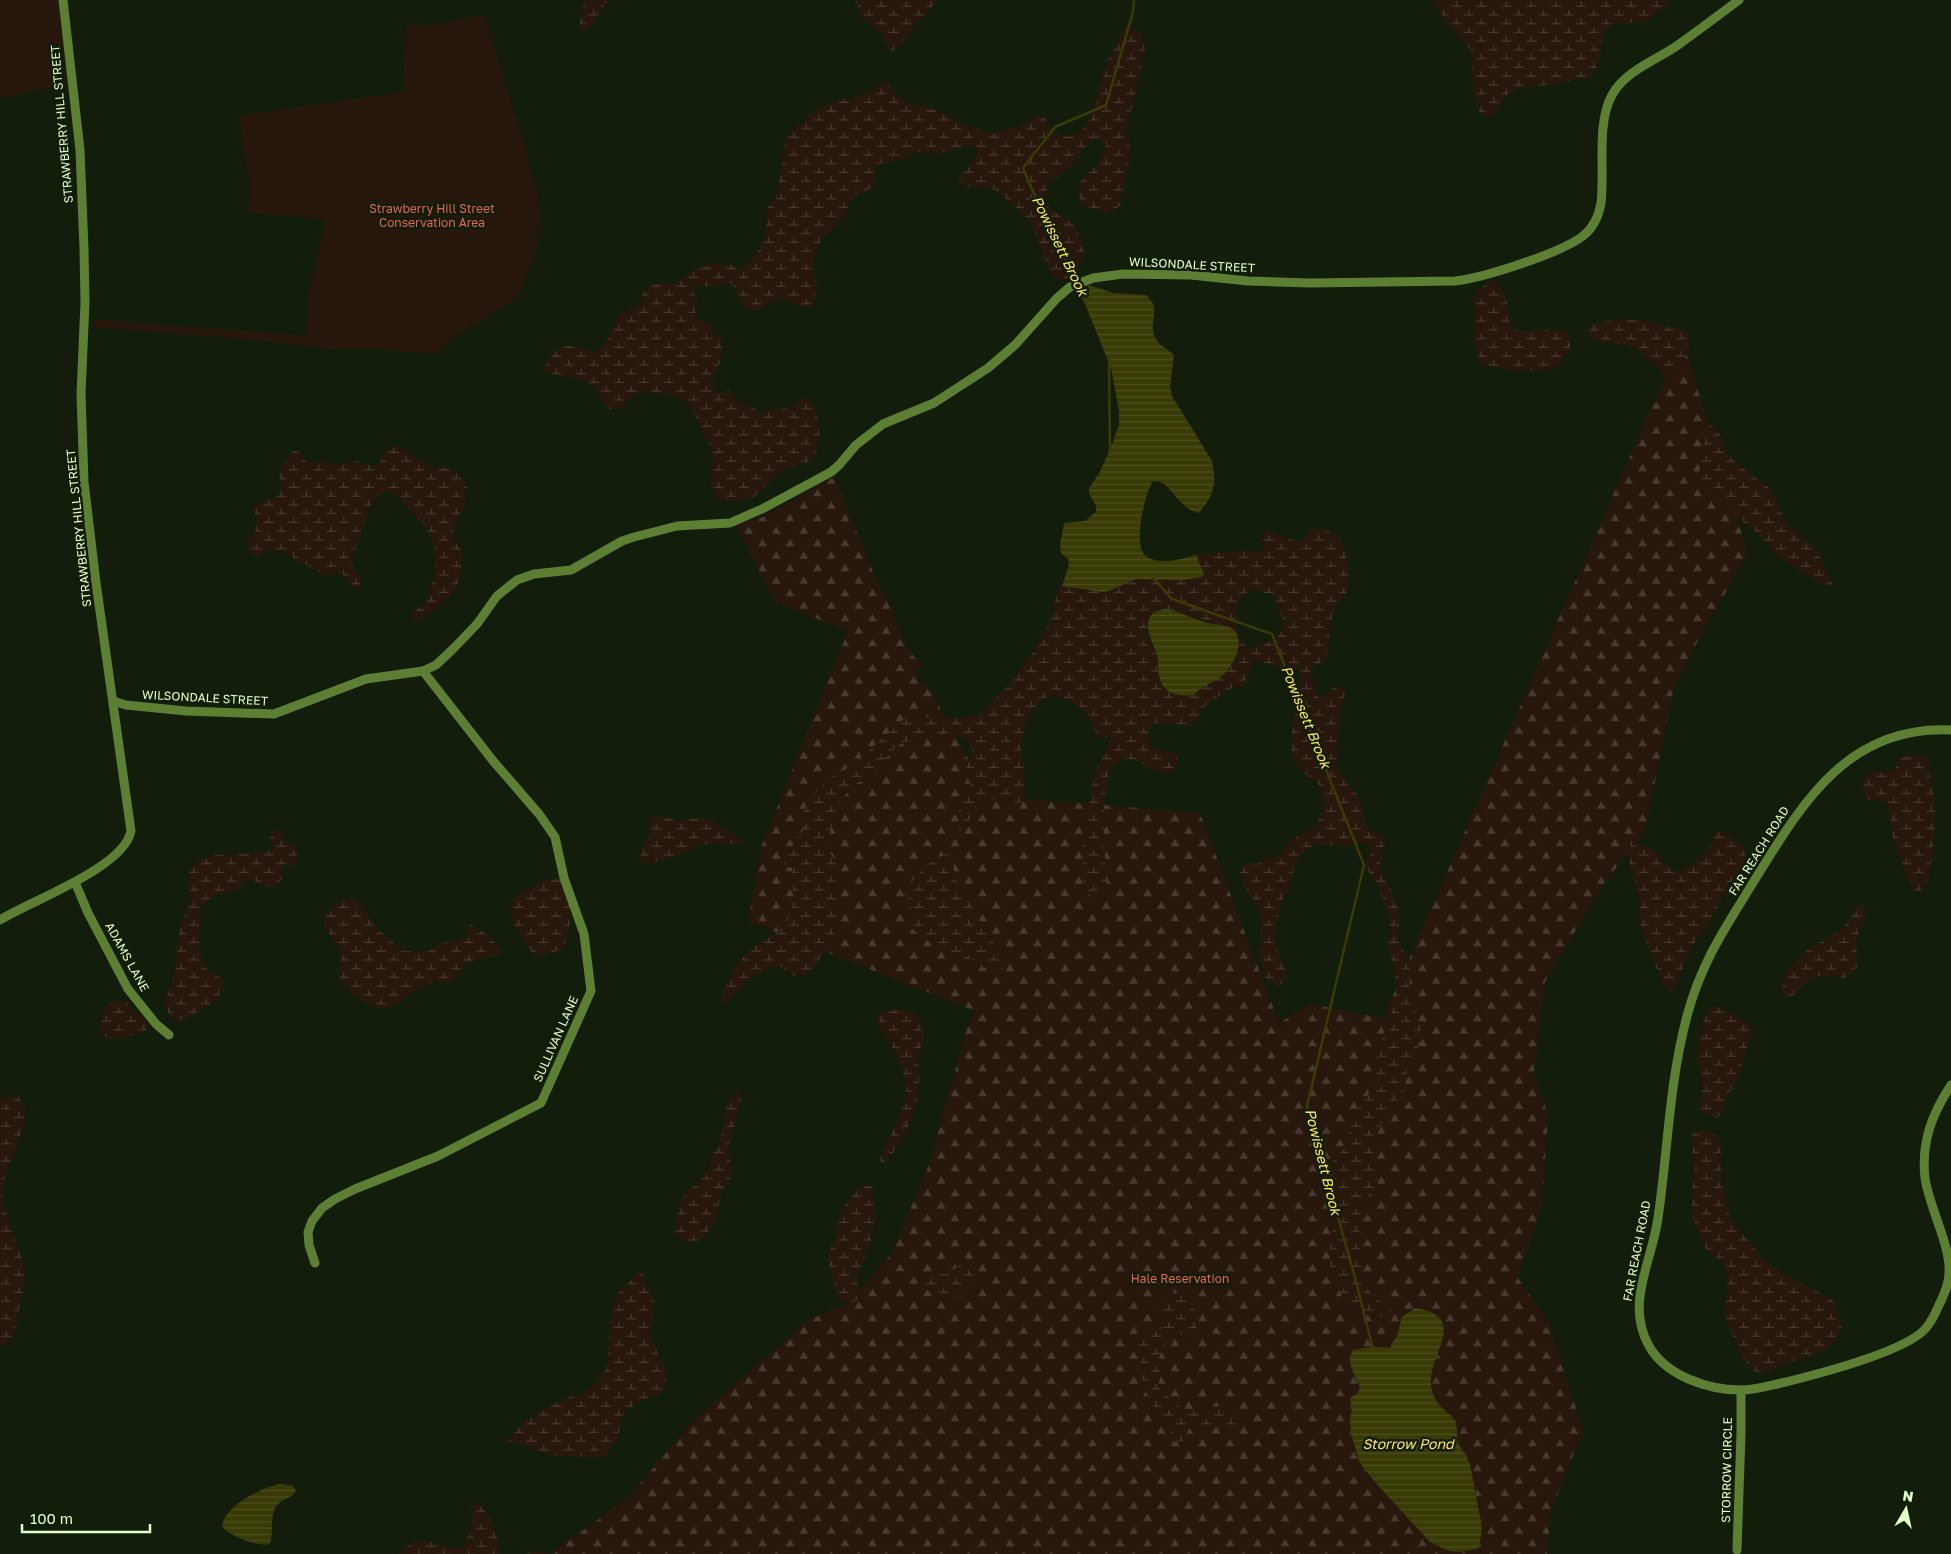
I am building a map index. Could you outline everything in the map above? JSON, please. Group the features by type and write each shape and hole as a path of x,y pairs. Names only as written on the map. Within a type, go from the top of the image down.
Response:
{"street":[{"name":"STRAWBERRY HILL STREET","path":"0,920 75,882 124,846 130,835 131,825 96,583 84,482 81,384 85,302 80,150 63,0"},
{"name":"WILSONDALE STREET","path":"113,701 126,705 186,711 274,714 366,679 423,671 436,665 453,649 477,624 497,596 517,580 534,574 572,570 622,541 652,532 677,526 730,523 762,509 831,472 856,445 883,424 934,403 988,368 1015,345 1057,298 1079,283 1094,278 1123,274 1191,275 1241,280 1310,283 1455,281 1474,279 1557,249 1583,236 1596,218 1601,202 1604,125 1607,107 1616,89 1633,72 1678,45 1739,0"},
{"name":"SULLIVAN LANE","path":"315,1264 309,1245 308,1232 312,1221 322,1208 355,1189 438,1156 541,1103 591,991 584,934 564,878 555,837 539,814 494,762 423,671"},
{"name":"FAR REACH ROAD","path":"1951,730 1911,731 1888,738 1864,750 1824,780 1802,806 1776,846 1713,947 1699,977 1678,1051 1668,1115 1658,1219 1638,1306 1641,1325 1650,1347 1663,1363 1685,1378 1712,1386 1741,1390 1801,1378 1868,1357 1903,1344 1925,1330 1944,1295 1949,1274 1947,1255 1925,1178 1927,1133 1936,1107 1951,1085"},
{"name":"ADAMS LANE","path":"75,882 88,913 128,989 156,1024 169,1035"},
{"name":"STORROW CIRCLE","path":"1737,1550 1741,1390"}],"green space":[{"path":"0,0 58,0 67,85 0,98"},
{"path":"584,0 608,0 594,23 584,32 579,28"},
{"path":"855,0 937,1 892,53 881,33 862,18"},
{"path":"1432,0 1669,0 1669,3 1648,21 1610,25 1604,31 1598,65 1593,76 1511,91 1502,99 1497,112 1487,118 1479,112 1474,97 1471,50 1447,24"},
{"name":"Strawberry Hill Street Conservation Area","path":"484,15 538,193 540,216 536,252 520,293 511,302 478,323 456,334 436,354 378,349 333,349 269,341 93,327 93,319 307,336 308,296 325,219 248,212 249,183 239,116 403,92 406,25 438,25"},
{"path":"1128,24 1140,33 1145,48 1140,77 1126,129 1131,152 1120,206 1110,213 1085,206 1080,202 1077,188 1080,182 1101,160 1106,145 1100,138 1090,143 1069,168 1047,183 1046,203 1050,209 1075,225 1084,247 1085,254 1072,279 1059,280 1052,274 1032,226 1010,202 990,188 969,187 958,180 978,154 977,148 965,145 940,154 917,152 899,161 879,164 876,167 875,183 872,188 853,197 840,223 828,232 818,245 814,258 814,276 817,283 814,303 809,307 776,298 759,309 750,310 742,303 730,283 715,286 696,286 693,291 697,301 695,311 699,320 710,324 714,333 723,339 721,361 712,378 715,391 719,393 729,391 737,401 753,407 760,413 791,407 802,398 808,397 815,407 819,424 819,437 815,455 805,463 780,472 755,496 742,500 726,501 718,498 714,493 711,481 712,450 688,402 662,394 642,392 622,407 610,410 594,386 587,381 543,372 553,353 563,346 596,352 607,340 619,315 638,307 644,291 653,284 667,284 683,279 694,270 719,262 742,268 747,266 759,249 766,234 766,212 777,191 786,139 793,129 803,124 814,111 821,107 867,93 888,81 899,97 905,101 942,112 956,121 991,134 1021,126 1036,115 1045,118 1052,129 1061,135 1070,137 1083,129 1091,118 1108,59"},
{"path":"1491,280 1497,283 1504,294 1513,329 1526,332 1564,330 1571,345 1565,357 1556,366 1550,369 1525,371 1505,369 1481,363 1474,339 1476,292"},
{"path":"1615,319 1643,320 1685,331 1689,334 1689,349 1680,372 1665,376 1654,363 1633,347 1596,341 1588,335 1589,328 1592,325"},
{"name":"Hale Reservation","path":"1682,338 1748,554 1703,631 1674,687 1645,831 1602,886 1545,982 1534,1073 1548,1115 1542,1206 1518,1278 1548,1321 1583,1430 1551,1512 1547,1554 550,1554 627,1499 693,1421 809,1320 850,1302 891,1254 928,1167 968,1025 975,1011 748,921 762,845 848,631 775,602 735,524 763,517 834,477 879,586 893,610 901,636 914,657 923,663 917,679 930,689 964,752 992,796 1200,813 1279,1023 1311,1004 1383,1018"},
{"path":"1710,425 1721,436 1727,452 1733,460 1773,491 1785,522 1811,545 1820,558 1833,586 1822,584 1783,560 1719,496 1703,491 1698,481 1706,431"},
{"path":"393,446 399,447 435,469 448,467 463,477 467,486 465,504 457,518 452,536 462,551 460,578 448,597 417,622 411,620 413,613 427,600 435,575 434,543 422,522 391,492 381,492 372,502 353,555 353,568 360,578 361,587 355,587 342,574 326,576 306,565 299,564 292,556 280,550 271,549 259,557 249,553 248,541 256,529 254,506 280,494 282,466 294,451 299,451 308,464 320,461 336,465 358,461 372,466 379,463"},
{"path":"1313,529 1330,531 1340,540 1347,560 1349,587 1334,610 1327,656 1324,661 1310,668 1313,683 1319,699 1335,686 1340,686 1346,690 1339,717 1338,766 1341,775 1361,799 1366,827 1381,836 1385,841 1379,868 1398,908 1400,925 1398,941 1410,962 1409,998 1422,1027 1421,1041 1407,1069 1404,1093 1387,1111 1372,1145 1378,1183 1361,1209 1361,1271 1365,1287 1373,1297 1391,1309 1390,1315 1381,1317 1350,1310 1340,1292 1330,1264 1335,1211 1330,1182 1331,1165 1335,1157 1353,1139 1349,1124 1368,1095 1373,1083 1383,1035 1389,1023 1396,996 1395,969 1387,951 1390,928 1389,916 1378,887 1366,867 1366,862 1371,854 1370,847 1367,843 1361,842 1345,846 1317,844 1308,849 1299,858 1294,867 1289,890 1281,902 1275,934 1276,947 1286,970 1284,983 1278,986 1269,981 1264,974 1260,954 1260,913 1240,874 1247,863 1258,864 1267,858 1280,855 1291,840 1315,827 1325,807 1320,786 1301,770 1291,757 1291,738 1301,672 1295,669 1289,671 1254,660 1243,687 1233,687 1210,702 1205,706 1195,722 1190,725 1152,723 1148,738 1149,744 1154,748 1178,755 1178,761 1173,771 1167,773 1157,771 1130,759 1118,762 1110,773 1106,790 1104,833 1107,884 1098,899 1090,896 1083,884 1083,846 1097,768 1112,738 1098,737 1088,716 1080,707 1062,697 1053,695 1040,701 1031,713 1022,741 1026,786 1024,802 996,799 987,802 972,815 962,837 959,825 960,805 971,790 966,771 972,752 969,743 955,734 945,733 913,739 898,746 870,777 853,786 843,798 836,813 827,845 827,849 835,860 837,867 835,881 838,909 835,933 813,969 804,974 793,976 780,966 768,969 748,980 730,999 722,1004 727,983 743,958 752,948 773,936 782,928 789,917 793,899 792,868 784,865 785,853 792,848 795,840 804,829 804,808 816,792 828,779 851,766 905,718 918,716 949,719 979,715 1006,688 1030,657 1050,621 1059,585 1111,590 1136,579 1204,574 1196,555 1248,550 1261,553 1266,530 1298,542","holes":["1251,589 1277,597 1275,602 1285,624 1283,630 1275,638 1249,649 1239,635 1236,627 1236,618 1240,601 1244,594","1167,609 1233,630 1237,636 1238,645 1210,684 1199,688 1158,672 1157,656 1149,635 1148,621 1156,612"]},
{"path":"1904,756 1924,756 1928,761 1934,802 1934,837 1929,875 1923,889 1916,892 1898,853 1887,802 1866,800 1864,792 1866,777 1872,771 1884,772 1893,770 1896,768 1897,761"},
{"path":"652,815 681,821 695,818 709,819 745,843 709,844 666,859 648,863 640,862 642,846 650,834 649,825"},
{"path":"276,829 281,832 285,843 294,843 297,849 297,865 294,868 284,864 281,865 282,879 277,885 267,887 251,879 243,883 240,889 225,894 215,894 201,907 199,938 202,961 207,969 218,976 223,982 218,999 190,1017 178,1021 169,1015 164,1003 173,981 180,927 190,901 188,874 194,864 214,855 266,853 271,847 270,835"},
{"path":"1718,830 1742,847 1745,855 1743,865 1723,894 1715,913 1691,948 1674,990 1671,993 1665,987 1641,930 1639,897 1629,860 1631,841 1655,849 1669,868 1678,872 1701,857 1708,849"},
{"path":"950,853 956,880 967,896 974,913 1000,951 1002,974 992,973 967,957 956,955 937,946 924,939 912,927 912,910 905,890 937,858"},
{"path":"548,879 560,879 572,910 565,945 561,950 539,956 532,953 514,925 510,904 520,892"},
{"path":"351,898 357,901 380,931 404,951 427,952 442,943 466,939 469,925 471,924 490,937 502,952 500,955 470,962 461,969 453,982 436,982 426,985 393,1007 385,1009 372,1006 357,998 341,980 339,974 340,951 324,925 326,915 332,909 346,899"},
{"path":"1859,904 1863,905 1867,913 1856,941 1857,967 1845,978 1822,976 1812,978 1793,996 1788,998 1784,996 1782,986 1786,973 1808,949 1844,928"},
{"path":"114,1000 126,1002 148,1024 147,1030 116,1039 110,1039 100,1033 105,1011"},
{"path":"1710,1006 1722,1008 1734,1014 1745,1021 1753,1030 1736,1082 1725,1100 1723,1112 1717,1118 1701,1112 1702,1076 1698,1064 1702,1026"},
{"path":"896,1009 916,1015 922,1027 924,1039 918,1055 918,1089 914,1113 898,1146 882,1164 880,1159 901,1111 906,1094 905,1080 895,1051 882,1030 878,1018 882,1013"},
{"path":"739,1090 742,1097 728,1150 732,1167 730,1180 721,1192 716,1220 705,1237 693,1243 683,1240 674,1234 678,1207 684,1196 709,1171 713,1152 720,1141 726,1106 734,1093"},
{"path":"11,1095 17,1095 24,1106 25,1113 21,1134 6,1173 3,1194 6,1212 21,1255 24,1276 14,1334 6,1346 0,1345 0,1100"},
{"path":"1706,1130 1717,1136 1721,1143 1722,1183 1731,1220 1762,1257 1774,1268 1833,1300 1842,1327 1834,1342 1823,1352 1782,1365 1767,1373 1753,1371 1742,1357 1724,1315 1727,1271 1722,1262 1705,1248 1691,1213 1694,1167 1691,1135 1696,1131"},
{"path":"862,1184 872,1187 875,1213 869,1246 856,1281 862,1292 861,1298 852,1303 837,1299 831,1267 828,1266 828,1253 835,1241 838,1219 843,1208"},
{"path":"971,1264 976,1271 976,1279 963,1293 946,1302 923,1287 921,1280 924,1275 946,1274 960,1265"},
{"path":"640,1271 643,1271 645,1283 655,1300 650,1335 667,1375 666,1388 659,1395 649,1397 628,1409 622,1417 617,1441 605,1456 598,1458 545,1454 533,1448 507,1441 526,1420 563,1399 583,1393 593,1386 606,1370 613,1303 618,1293"},
{"path":"1171,1293 1179,1294 1189,1299 1194,1310 1197,1330 1188,1336 1174,1333 1166,1337 1166,1346 1159,1357 1158,1365 1161,1374 1158,1387 1174,1403 1189,1412 1218,1406 1229,1408 1237,1427 1235,1433 1229,1434 1215,1426 1195,1424 1188,1430 1184,1441 1175,1442 1171,1436 1171,1422 1158,1410 1148,1396 1144,1385 1141,1362 1134,1348 1141,1337 1161,1329 1163,1321 1157,1306"},
{"path":"476,1501 481,1505 493,1525 498,1541 499,1554 398,1554 412,1543 420,1541 454,1548 465,1546 473,1523 471,1506"},
{"path":"536,1550 550,1554 527,1554"}],"water":[{"path":"1089,285 1113,293 1146,295 1153,305 1155,338 1174,355 1170,387 1172,396 1212,461 1213,489 1199,513 1185,506 1165,485 1153,481 1141,519 1140,542 1146,556 1158,561 1171,561 1196,555 1204,574 1202,577 1184,580 1136,579 1103,592 1062,586 1069,565 1068,559 1061,553 1060,545 1064,523 1085,521 1096,512 1096,506 1089,493 1089,488 1100,472 1119,425 1119,411 1111,368 1085,304 1085,289"},
{"path":"1167,609 1206,623 1229,627 1234,630 1239,642 1237,654 1230,667 1222,676 1200,689 1194,695 1180,695 1170,692 1165,689 1160,678 1157,655 1148,626 1152,615 1157,611"},
{"name":"Storrow Pond","path":"1415,1308 1431,1313 1440,1319 1444,1328 1443,1338 1432,1372 1432,1390 1439,1405 1456,1421 1458,1443 1470,1464 1482,1528 1479,1548 1453,1552 1429,1541 1360,1463 1351,1434 1350,1420 1352,1409 1350,1398 1358,1393 1360,1387 1350,1360 1353,1350 1371,1347 1390,1348 1397,1337 1402,1317"},
{"path":"280,1484 293,1486 296,1491 279,1503 275,1509 272,1519 270,1544 265,1545 244,1540 225,1530 222,1526 225,1518 237,1505 263,1489"}],"waterway":[{"name":"Powissett Brook","path":"1075,282 1065,257 1056,245 1023,168 1055,127 1106,105 1133,12 1134,0"},
{"name":"Powissett Brook","path":"1078,286 1086,304"},
{"name":"Powissett Brook","path":"1109,360 1110,452"},
{"name":"Powissett Brook","path":"1152,577 1172,599 1272,634 1364,865 1307,1106 1373,1349"}]}
